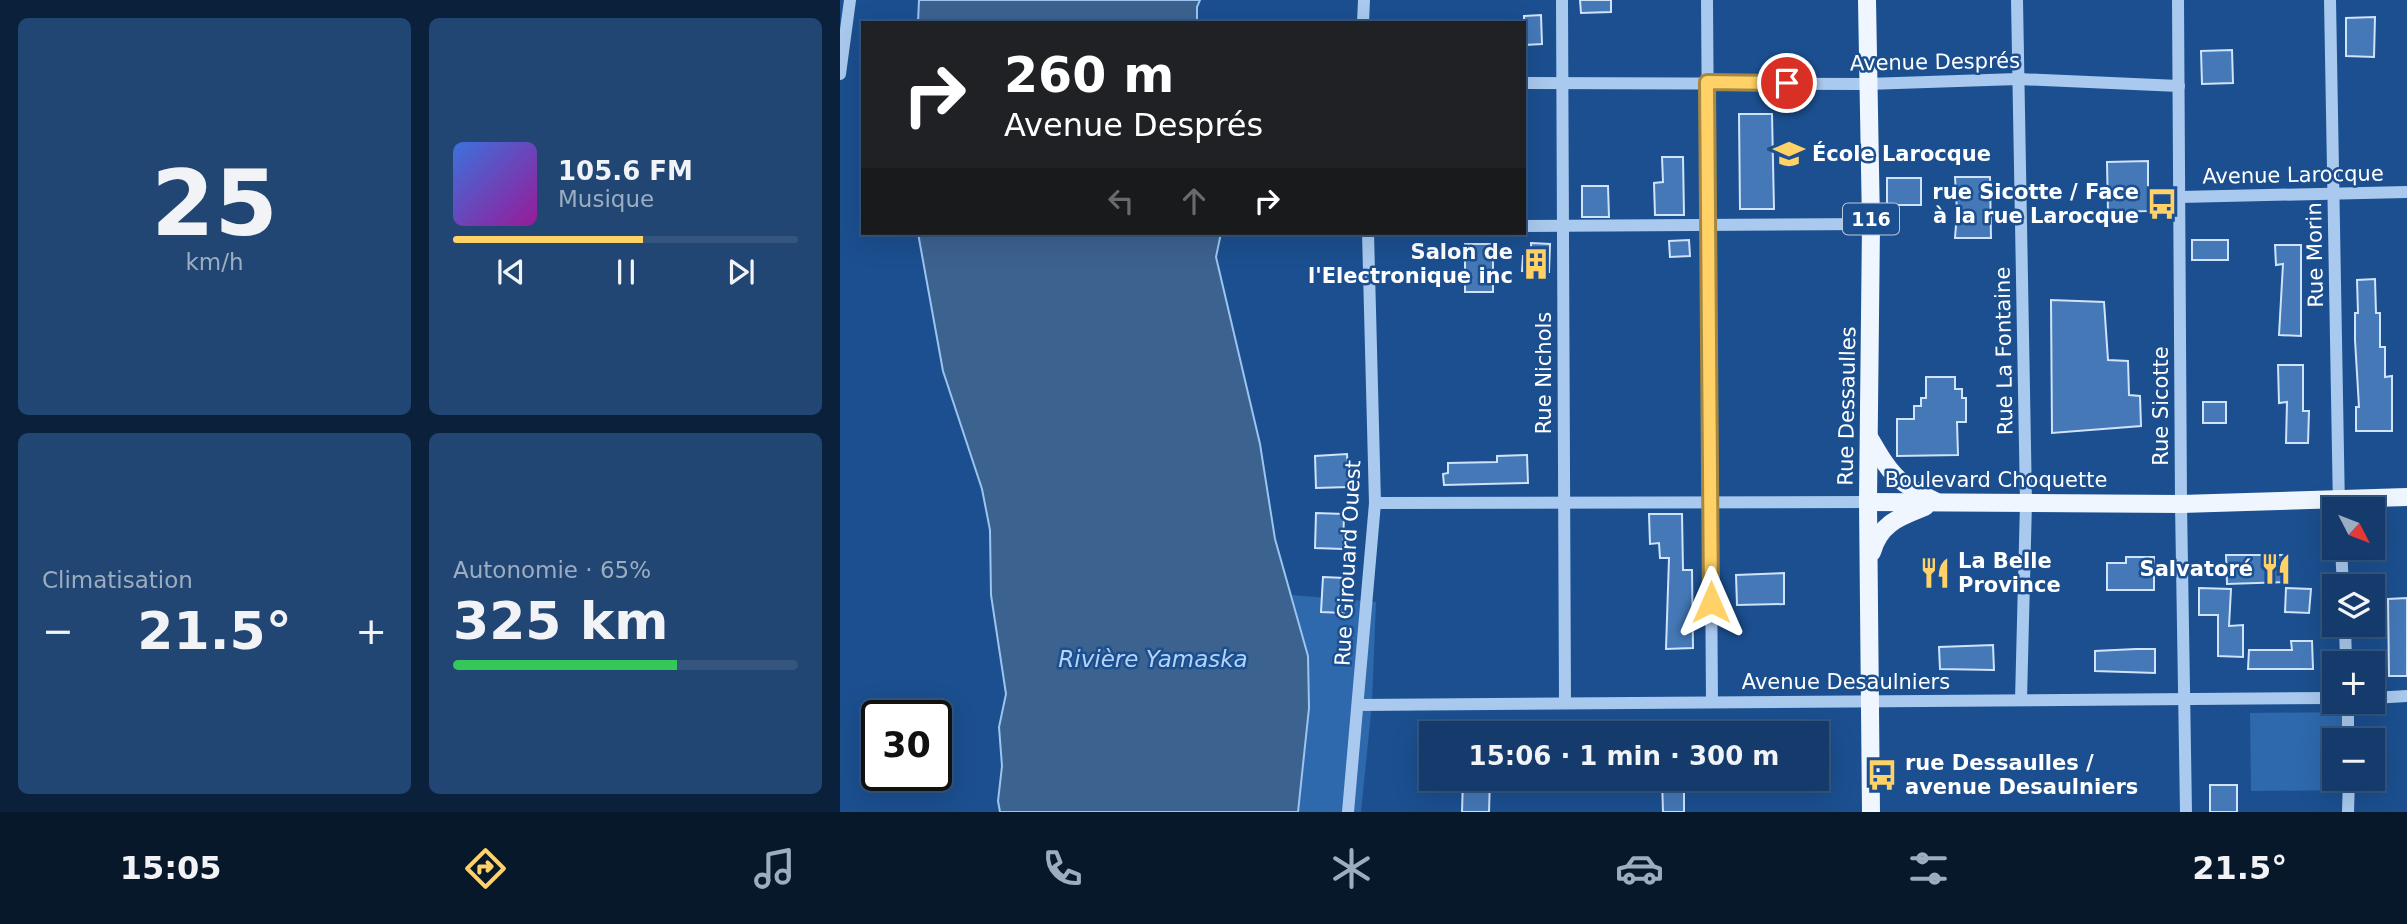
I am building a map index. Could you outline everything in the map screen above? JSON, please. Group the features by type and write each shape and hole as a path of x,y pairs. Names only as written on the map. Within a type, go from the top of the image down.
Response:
{"main road":[{"name":"Rue Dessaulles","path":"1867,0 1871,223 1868,502 1871,812"},
{"path":"1869,437 1889,472 1911,489 1938,502"},
{"name":"Boulevard Choquette","path":"2385,499 2407,497"},
{"name":"Boulevard Choquette","path":"1868,502 2322,504"},
{"path":"1869,565 1874,546 1888,524 1895,518 1938,502"}],"street":[{"path":"840,74 850,0"},
{"path":"1363,21 1364,0"},
{"name":"Rue Nichols","path":"1562,0 1565,703"},
{"path":"1707,0 1712,702"},
{"name":"Rue La Fontaine","path":"2017,0 2026,502 2021,700"},
{"name":"Rue Sicotte","path":"2178,0 2186,812"},
{"name":"Rue Morin","path":"2330,0 2339,497"},
{"name":"Avenue Després","path":"1526,83 1867,83 2018,79 2179,86"},
{"name":"Avenue Larocque","path":"2180,197 2407,192"},
{"path":"1526,226 1871,223"},
{"name":"Rue Girouard Ouest","path":"1348,812 1375,503 1368,235"},
{"name":"Boulevard Choquette","path":"1375,503 1868,502"},
{"path":"2385,697 2407,696"},
{"name":"Avenue Desaulniers","path":"1358,705 2322,698"},
{"path":"2348,812 2349,791"}],"shaded area":[{"path":"1292,595 1376,602 1372,703 1361,812 1298,812 1309,708 1309,656"},
{"path":"2250,713 2348,714 2348,728 2322,728 2322,790 2251,791"}],"water":[{"path":"919,0 1200,0 1197,21 918,21"},
{"name":"Rivière Yamaska","path":"918,235 1221,235 1216,257 1260,444 1275,539 1308,656 1309,708 1298,812 1000,812 998,801 1002,766 999,727 1006,694 991,595 990,530 982,489 943,371"}],"building":[{"path":"1580,0 1611,0 1611,12 1581,13"},
{"path":"1541,15 1542,44 1526,45 1524,16"},
{"path":"2375,17 2374,57 2346,56 2346,18"},
{"path":"2232,50 2233,83 2202,84 2201,51"},
{"name":"École Larocque","path":"1739,114 1772,114 1774,209 1740,209"},
{"path":"1662,157 1683,157 1684,215 1655,215 1654,183 1663,182"},
{"path":"2148,161 2148,211 2108,212 2107,162"},
{"path":"1955,177 1990,177 1991,238 1955,238"},
{"path":"1887,178 1921,178 1921,205 1887,205"},
{"path":"1582,186 1608,186 1609,217 1582,217"},
{"path":"1689,240 1690,256 1670,257 1669,241"},
{"path":"2192,240 2228,240 2228,260 2192,260"},
{"name":"Salon de l'Electronique inc","path":"1531,243 1550,244 1549,272 1522,271 1523,256 1531,256"},
{"path":"1465,244 1493,244 1493,292 1465,292"},
{"path":"2275,245 2301,245 2301,336 2279,335 2283,264 2276,265"},
{"path":"2375,279 2376,313 2380,313 2380,347 2385,347 2385,377 2392,376 2392,431 2356,431 2356,407 2359,407 2355,340 2357,280"},
{"path":"2051,300 2104,302 2108,360 2128,361 2129,395 2140,396 2141,426 2052,433"},
{"path":"2278,365 2303,365 2303,411 2309,411 2308,443 2286,443 2287,402 2279,403"},
{"path":"1926,377 1955,377 1955,389 1962,389 1962,398 1966,398 1966,422 1957,422 1958,455 1897,456 1897,419 1914,419 1914,406 1921,406 1921,398 1926,398"},
{"path":"2203,402 2226,402 2226,423 2203,423"},
{"path":"1347,454 1349,487 1316,488 1315,456"},
{"path":"1527,455 1528,483 1444,485 1443,474 1448,473 1448,463 1497,462 1497,456"},
{"path":"1316,513 1344,514 1343,549 1315,548"},
{"path":"1649,514 1682,514 1683,570 1692,570 1693,648 1666,649 1669,558 1660,558 1659,543 1650,544"},
{"path":"2226,555 2289,555 2288,582 2227,584"},
{"path":"2126,557 2154,557 2154,590 2107,590 2107,563 2126,563"},
{"path":"1784,573 1784,604 1737,605 1736,575"},
{"path":"1323,577 1345,578 1344,613 1321,612"},
{"path":"2199,588 2231,589 2229,626 2243,625 2243,657 2218,656 2218,615 2199,615"},
{"path":"2286,588 2311,589 2309,613 2285,612"},
{"path":"2407,598 2407,676 2389,676 2388,599"},
{"path":"2291,641 2312,641 2313,669 2248,669 2249,650 2292,650"},
{"path":"1993,645 1994,670 1940,669 1939,647"},
{"path":"2155,649 2155,673 2095,671 2095,651"},
{"path":"2210,785 2237,785 2237,812 2210,812"},
{"path":"1463,791 1490,791 1489,812 1462,812"},
{"path":"1662,791 1684,791 1684,812 1663,812"}],"place":[{"name":"École Larocque","path":"1789,154"},
{"name":"rue Sicotte / Face à la rue Larocque","path":"2162,204"},
{"name":"Salon de l'Electronique inc","path":"1536,264"},
{"name":"Salvatoré","path":"2276,569"},
{"name":"La Belle Province","path":"1935,573"},
{"name":"rue Dessaulles / avenue Desaulniers","path":"1882,775"}],"route":[{"path":"1711,602 1707,82 1787,83"}]}
